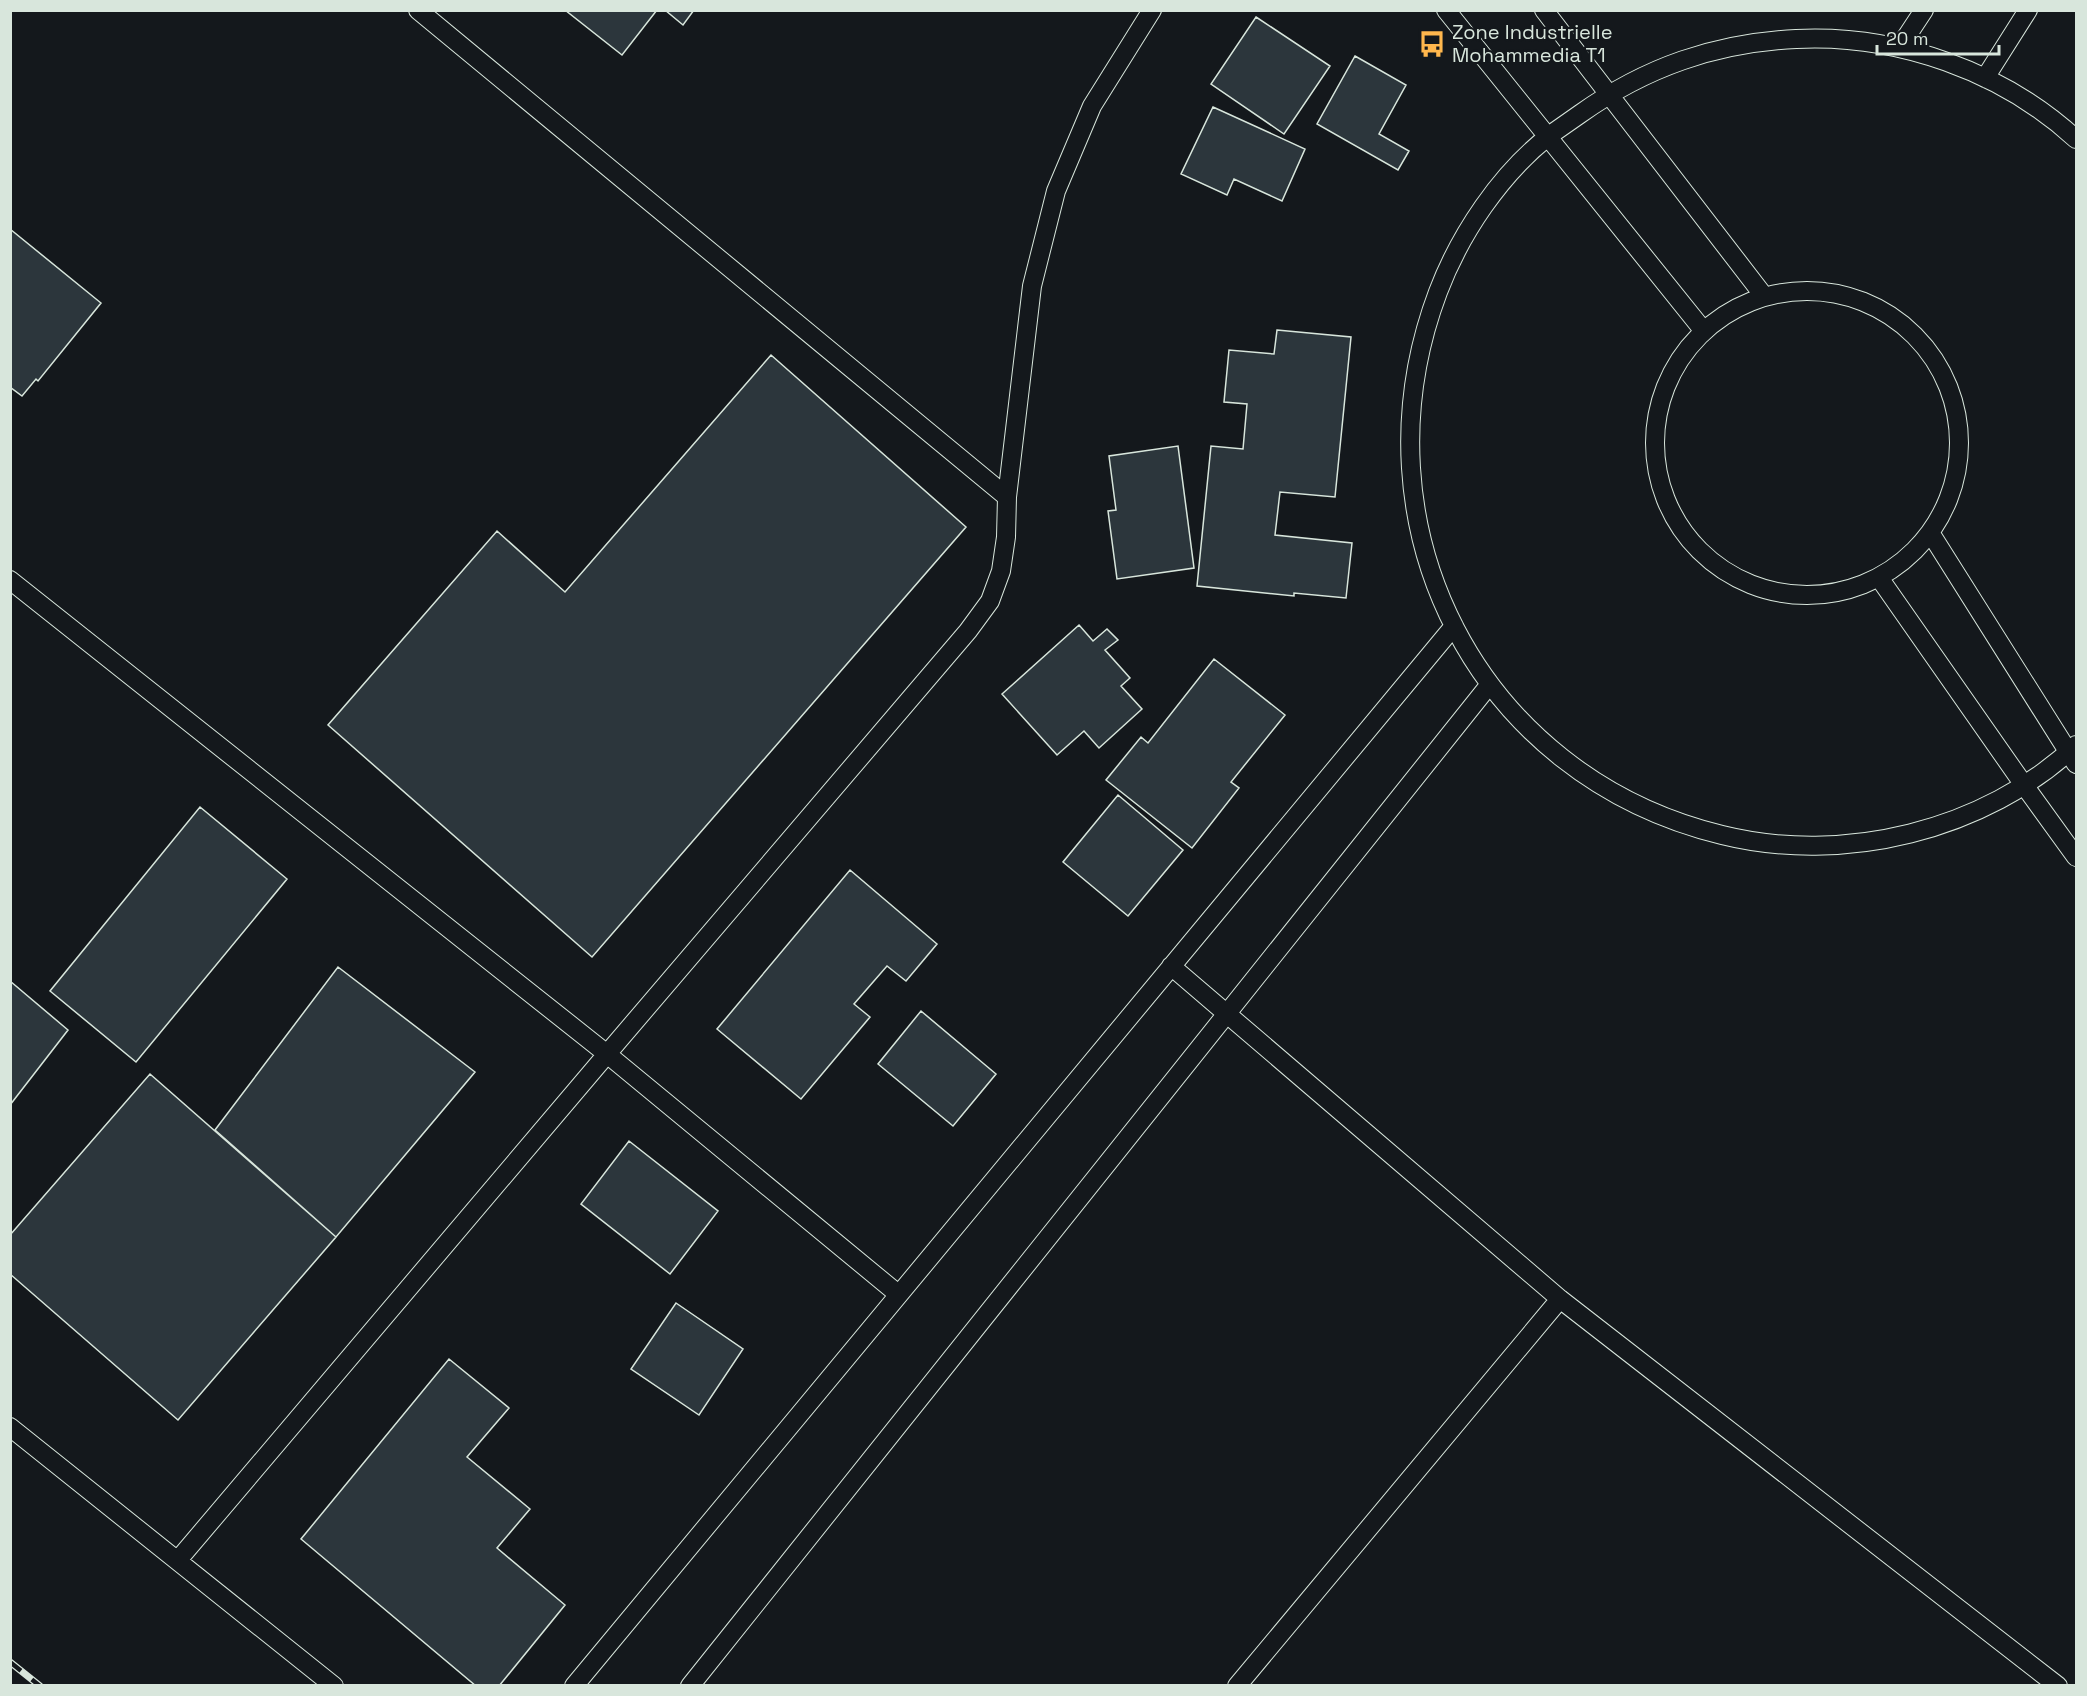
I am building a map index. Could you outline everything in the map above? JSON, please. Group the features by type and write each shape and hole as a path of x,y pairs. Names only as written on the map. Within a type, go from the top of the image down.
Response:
{"lane":[{"path":"417,10 1007,496"},
{"path":"178,1560 968,631 990,601 1001,571 1006,537 1007,496 1032,286 1056,190 1092,106 1152,10"},
{"path":"1446,10 1703,330"},
{"path":"1544,10 1764,296"},
{"path":"1899,48 1924,10"},
{"path":"1984,78 2028,10"},
{"path":"1931,534 2074,754 2024,785 1947,822 1875,840 1822,846 1779,845 1737,839 1696,829 1656,814 1617,796 1581,773 1548,746 1517,717 1490,684 1454,626 1436,585 1422,542 1413,499 1409,454 1410,409 1416,365 1427,322 1462,240 1487,203 1515,168 1547,137 1609,93 1647,73 1687,58 1729,47 1771,40 1814,38 1857,41 1899,48 1943,60 1984,78 2026,101 2076,139"},
{"path":"1818,290 1870,303 1915,334 1946,378 1960,431 1955,485 1931,534 1880,579 1839,594 1794,597 1752,587 1713,565 1683,533 1662,494 1654,450 1659,406 1675,365 1703,330 1732,309 1764,296 1818,290"},
{"path":"1880,579 2076,857"},
{"path":"10,580 606,1054 898,1294"},
{"path":"574,1686 1454,626"},
{"path":"690,1686 1490,684"},
{"path":"1171,966 1560,1299 2058,1686"},
{"path":"1237,1686 1560,1299"},
{"path":"10,1427 333,1686"}],"building":[{"path":"565,10 657,10 622,55"},
{"path":"665,10 694,10 683,25"},
{"path":"1256,17 1330,66 1284,134 1211,84"},
{"path":"1355,56 1406,85 1379,134 1409,151 1398,170 1317,124"},
{"path":"1213,107 1305,149 1282,201 1234,179 1227,195 1181,174"},
{"path":"10,229 101,303 38,381 36,379 22,396 10,387"},
{"path":"1277,330 1351,337 1335,497 1280,492 1275,535 1352,543 1346,598 1294,593 1294,596 1197,586 1211,446 1243,449 1247,404 1224,402 1229,350 1274,354"},
{"path":"771,355 966,527 592,957 328,725 497,531 565,592"},
{"path":"1178,446 1194,568 1117,579 1108,511 1116,510 1109,456"},
{"path":"1079,625 1093,641 1107,629 1118,640 1105,650 1130,678 1121,686 1142,709 1099,748 1084,731 1057,755 1002,694"},
{"path":"1214,659 1285,715 1231,782 1239,788 1192,848 1106,780 1141,737 1148,743"},
{"path":"1118,795 1183,850 1128,916 1063,862"},
{"path":"200,807 287,879 136,1062 50,991"},
{"path":"850,870 937,944 906,981 887,966 854,1004 870,1017 801,1099 717,1029"},
{"path":"338,967 475,1072 336,1237 215,1130"},
{"path":"10,981 68,1030 10,1105"},
{"path":"921,1011 996,1074 953,1126 878,1064"},
{"path":"150,1074 336,1237 178,1420 10,1274 10,1235"},
{"path":"629,1141 718,1211 670,1274 581,1204"},
{"path":"676,1303 743,1349 699,1415 631,1369"},
{"path":"449,1359 509,1408 467,1457 530,1509 497,1548 565,1605 499,1686 476,1686 301,1539"}],"railway":[{"path":"10,1662 40,1686"}],"place":[{"name":"Zone Industrielle Mohammedia T1","path":"1432,44"}]}
